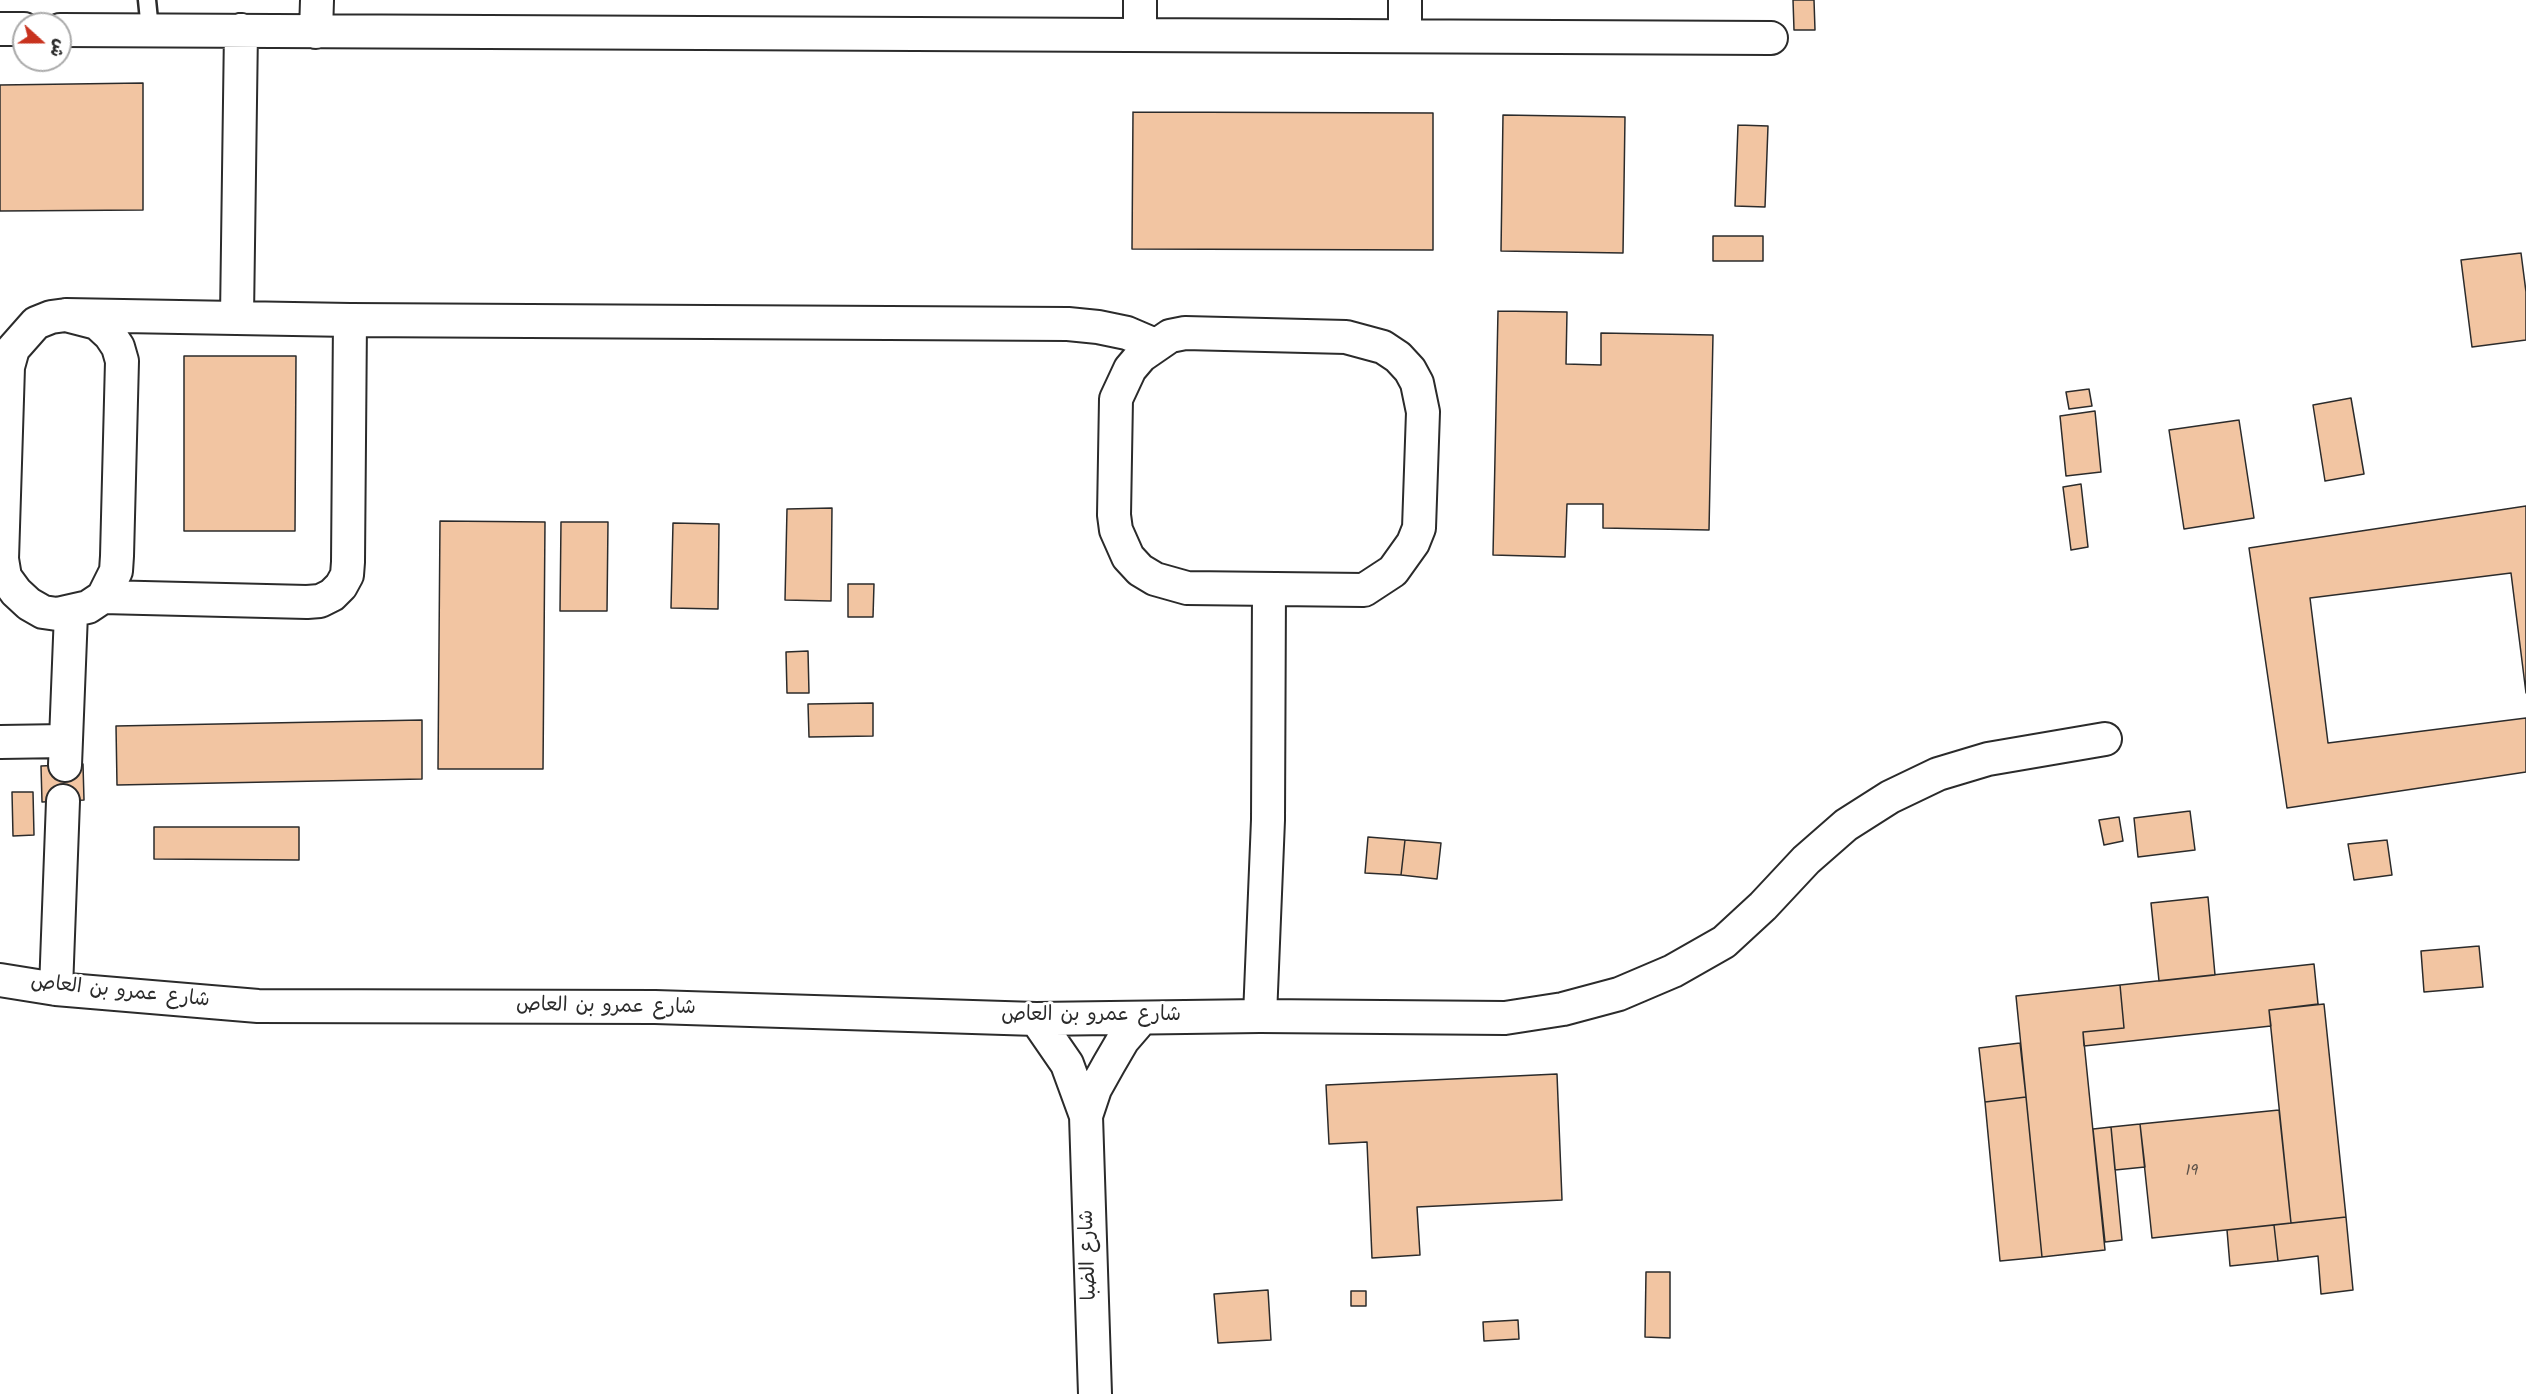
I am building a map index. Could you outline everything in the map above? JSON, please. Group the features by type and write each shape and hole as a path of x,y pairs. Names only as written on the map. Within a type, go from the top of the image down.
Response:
{"street":[{"path":"316,32 317,0"},
{"path":"1140,0 1140,34"},
{"path":"1405,0 1405,35"},
{"path":"72,28 148,15 241,30 316,32 1771,38"},
{"path":"237,316 241,30"},
{"path":"66,315 97,323 110,335 118,347 122,361 116,571 103,597 88,607 57,614 43,612 29,604 16,592 5,577 2,559 8,367 12,349 36,323 51,316 66,315 237,316 350,320 1068,324 1127,333 1155,345"},
{"path":"103,597 307,602 320,601 332,595 341,586 348,562 350,320"},
{"path":"1185,333 1346,336 1367,341 1391,352 1410,370 1417,383 1423,412 1419,528 1404,558 1386,576 1364,590 1269,590 1187,588 1172,585 1140,570 1128,557 1121,544 1114,515 1116,399 1130,369 1141,356 1170,336 1185,333"},
{"path":"1260,1016 1268,820 1269,590"},
{"path":"0,742 65,753 71,612"},
{"name":"شارع عمرو بن العاص","path":"0,980 56,989 258,1006 655,1007 1036,1019 1260,1016 1505,1018 1563,1009 1619,994 1673,971 1724,942 1763,906 1806,860 1846,825 1890,797 1938,774 1988,759 2105,739"},
{"path":"56,989 63,801"},
{"name":"شارع الضبا","path":"1086,1116 1095,1089 1109,1064 1124,1040 1142,1018"},
{"name":"شارع الضبا","path":"1036,1019 1067,1064 1086,1116 1095,1394"}],"building":[{"path":"1793,0 1814,0 1815,30 1794,30"},
{"path":"143,83 143,210 0,211 0,85"},
{"path":"1133,112 1433,113 1433,250 1132,249"},
{"path":"1503,115 1625,117 1623,253 1501,251"},
{"path":"1738,125 1768,126 1765,207 1735,206"},
{"path":"1713,236 1763,236 1763,261 1713,261"},
{"path":"2521,253 2526,292 2526,340 2472,347 2461,260"},
{"path":"1498,311 1567,312 1566,364 1601,365 1601,333 1713,335 1709,530 1603,528 1603,504 1567,504 1565,557 1493,555"},
{"path":"184,356 296,356 295,531 184,531"},
{"path":"2089,389 2092,406 2069,409 2066,392"},
{"path":"2351,398 2364,474 2325,481 2313,405"},
{"path":"2095,411 2101,472 2066,476 2060,416"},
{"path":"2239,420 2254,518 2184,529 2169,430"},
{"path":"2081,484 2088,547 2071,550 2063,487"},
{"path":"2526,506 2526,693 2511,573 2310,598 2328,743 2526,718 2526,772 2287,808 2249,548"},
{"path":"832,508 831,601 785,600 787,509"},
{"path":"440,521 545,522 543,769 438,769"},
{"path":"561,522 608,522 607,611 560,611"},
{"path":"673,523 719,524 718,609 671,608"},
{"path":"848,584 874,584 873,617 848,617"},
{"path":"808,651 809,693 787,693 786,652"},
{"path":"873,703 873,736 809,737 808,704"},
{"path":"422,720 422,779 117,785 116,726"},
{"path":"83,764 84,800 42,802 41,766"},
{"path":"12,792 33,792 34,835 13,836"},
{"path":"2190,811 2195,850 2138,857 2134,818"},
{"path":"2119,817 2123,841 2104,845 2099,820"},
{"path":"154,827 299,827 299,860 154,859"},
{"path":"1368,837 1405,840 1401,875 1365,873"},
{"path":"1405,840 1441,843 1437,879 1401,875"},
{"path":"2387,840 2392,875 2354,880 2348,844"},
{"path":"2208,897 2215,975 2159,981 2151,903"},
{"path":"2479,946 2483,987 2424,992 2421,951"},
{"path":"2314,964 2318,1004 2269,1010 2271,1026 2084,1046 2083,1032 2124,1028 2120,985"},
{"path":"2120,985 2124,1028 2083,1032 2105,1250 2042,1257 2016,996"},
{"path":"2324,1004 2346,1217 2291,1223 2269,1010"},
{"path":"2020,1043 2026,1097 1985,1102 1979,1048"},
{"path":"1557,1074 1562,1200 1417,1207 1420,1255 1372,1258 1367,1142 1329,1144 1326,1085"},
{"path":"2026,1097 2042,1257 2000,1261 1985,1102"},
{"path":"2279,1110 2291,1223 2152,1238 2140,1124"},
{"path":"2140,1124 2145,1167 2115,1170 2111,1127"},
{"path":"2111,1127 2122,1240 2105,1242 2093,1129"},
{"path":"2346,1217 2353,1290 2321,1294 2318,1256 2278,1261 2274,1225"},
{"path":"2274,1225 2278,1261 2230,1266 2227,1230"},
{"path":"1646,1272 1670,1272 1670,1338 1645,1337"},
{"path":"1268,1290 1271,1340 1218,1343 1214,1294"},
{"path":"1351,1291 1366,1291 1366,1306 1351,1306"},
{"path":"1518,1320 1519,1339 1484,1341 1483,1322"}]}
